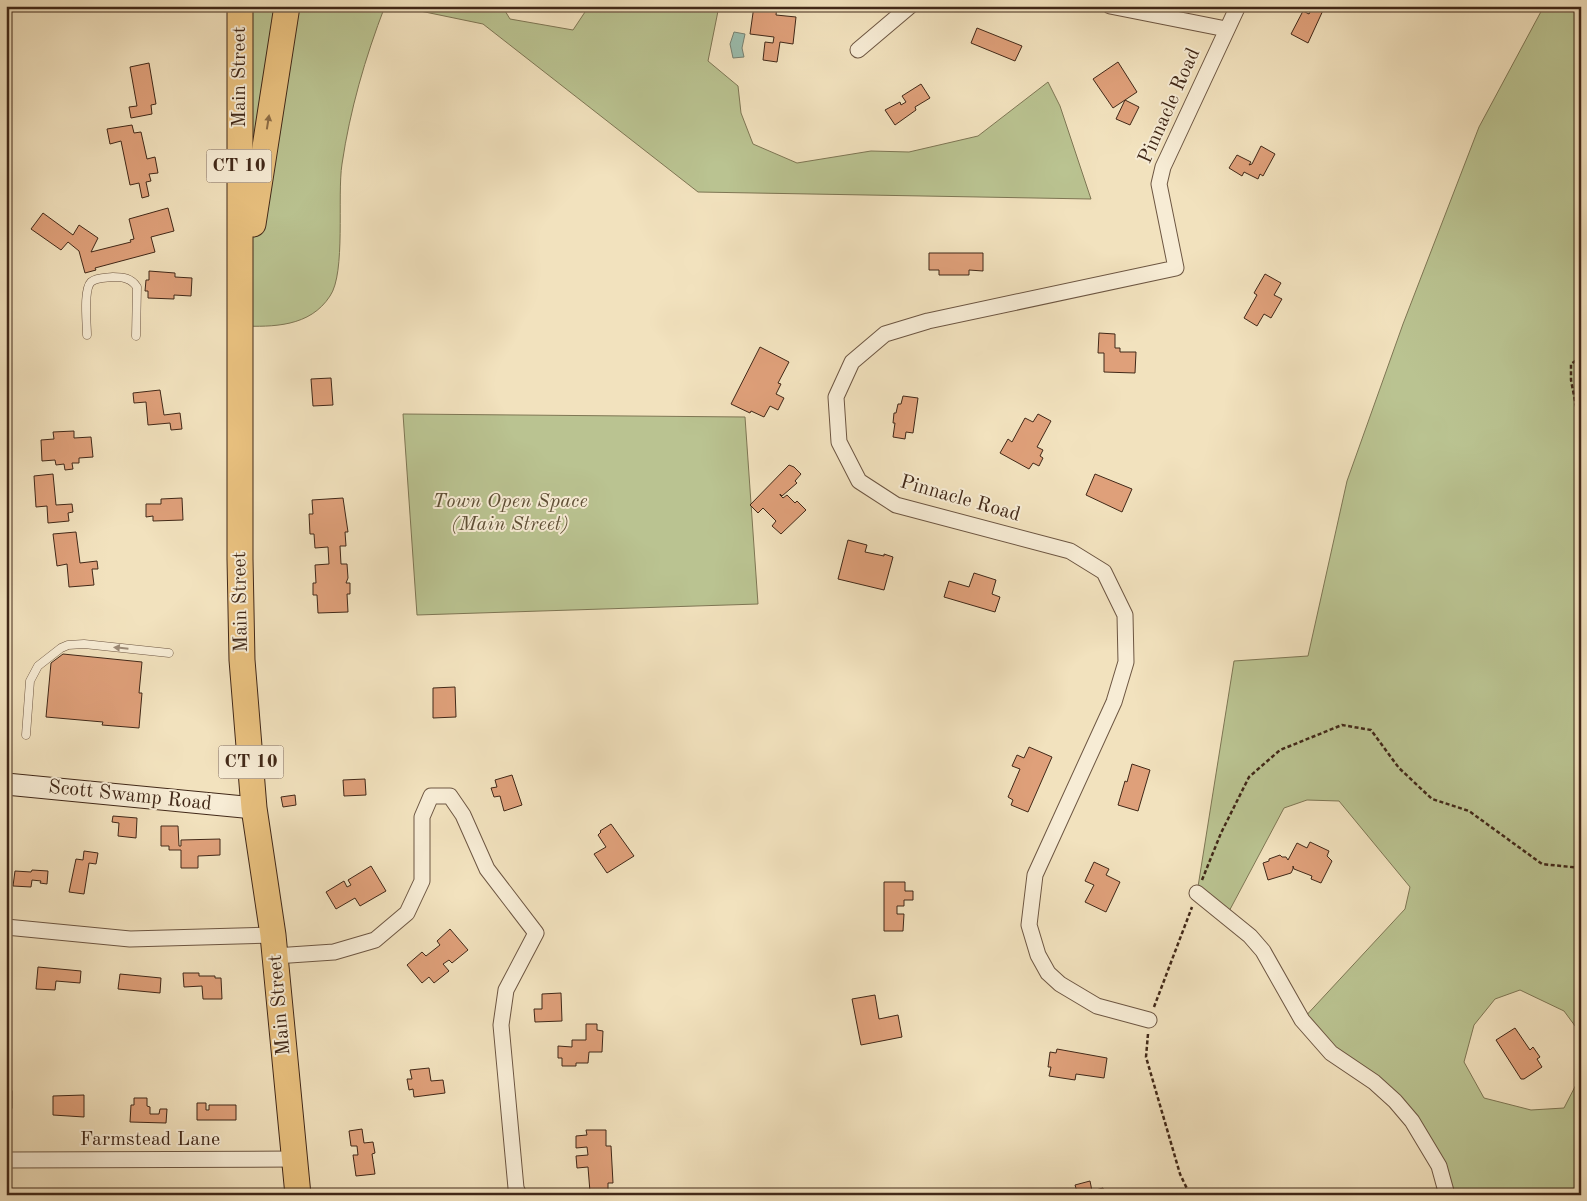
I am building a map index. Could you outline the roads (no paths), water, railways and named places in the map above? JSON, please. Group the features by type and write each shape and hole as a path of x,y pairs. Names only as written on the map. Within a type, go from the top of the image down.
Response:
{"highway":[{"name":"Main Street","path":"240,6 240,616 254,808 274,946 298,1195"},
{"path":"241,326 254,212 287,6"}],"main road":[{"name":"Scott Swamp Road","path":"6,784 254,808"}],"street":[{"path":"858,50 910,6"},
{"path":"1110,6 1226,29"},
{"name":"Pinnacle Road","path":"1149,1020 1097,1006 1060,984 1048,973 1038,955 1029,925 1035,875 1114,702 1126,662 1125,615 1104,572 1070,550 896,505 859,482 839,442 836,397 852,362 885,334 928,321 1176,268 1159,184 1163,167 1238,6"},
{"path":"6,927 130,939 274,946 334,952 374,940 407,913 422,880 422,817 431,796 450,796 463,815 487,869 536,932 506,990 501,1025 518,1195"},
{"path":"1197,894 1250,936 1263,951 1302,1020 1331,1052 1374,1082 1396,1101 1412,1121 1439,1166 1447,1195"},
{"name":"Farmstead Lane","path":"6,1160 295,1159"}],"lane":[{"path":"87,335 86,289 91,282 100,278 123,277 133,281 137,287 136,336"},
{"path":"26,735 30,681 38,666 60,648 68,645 84,644 169,653"}],"park label":[{"name":"Town Open Space (Main Street)","path":"510,514"}]}
